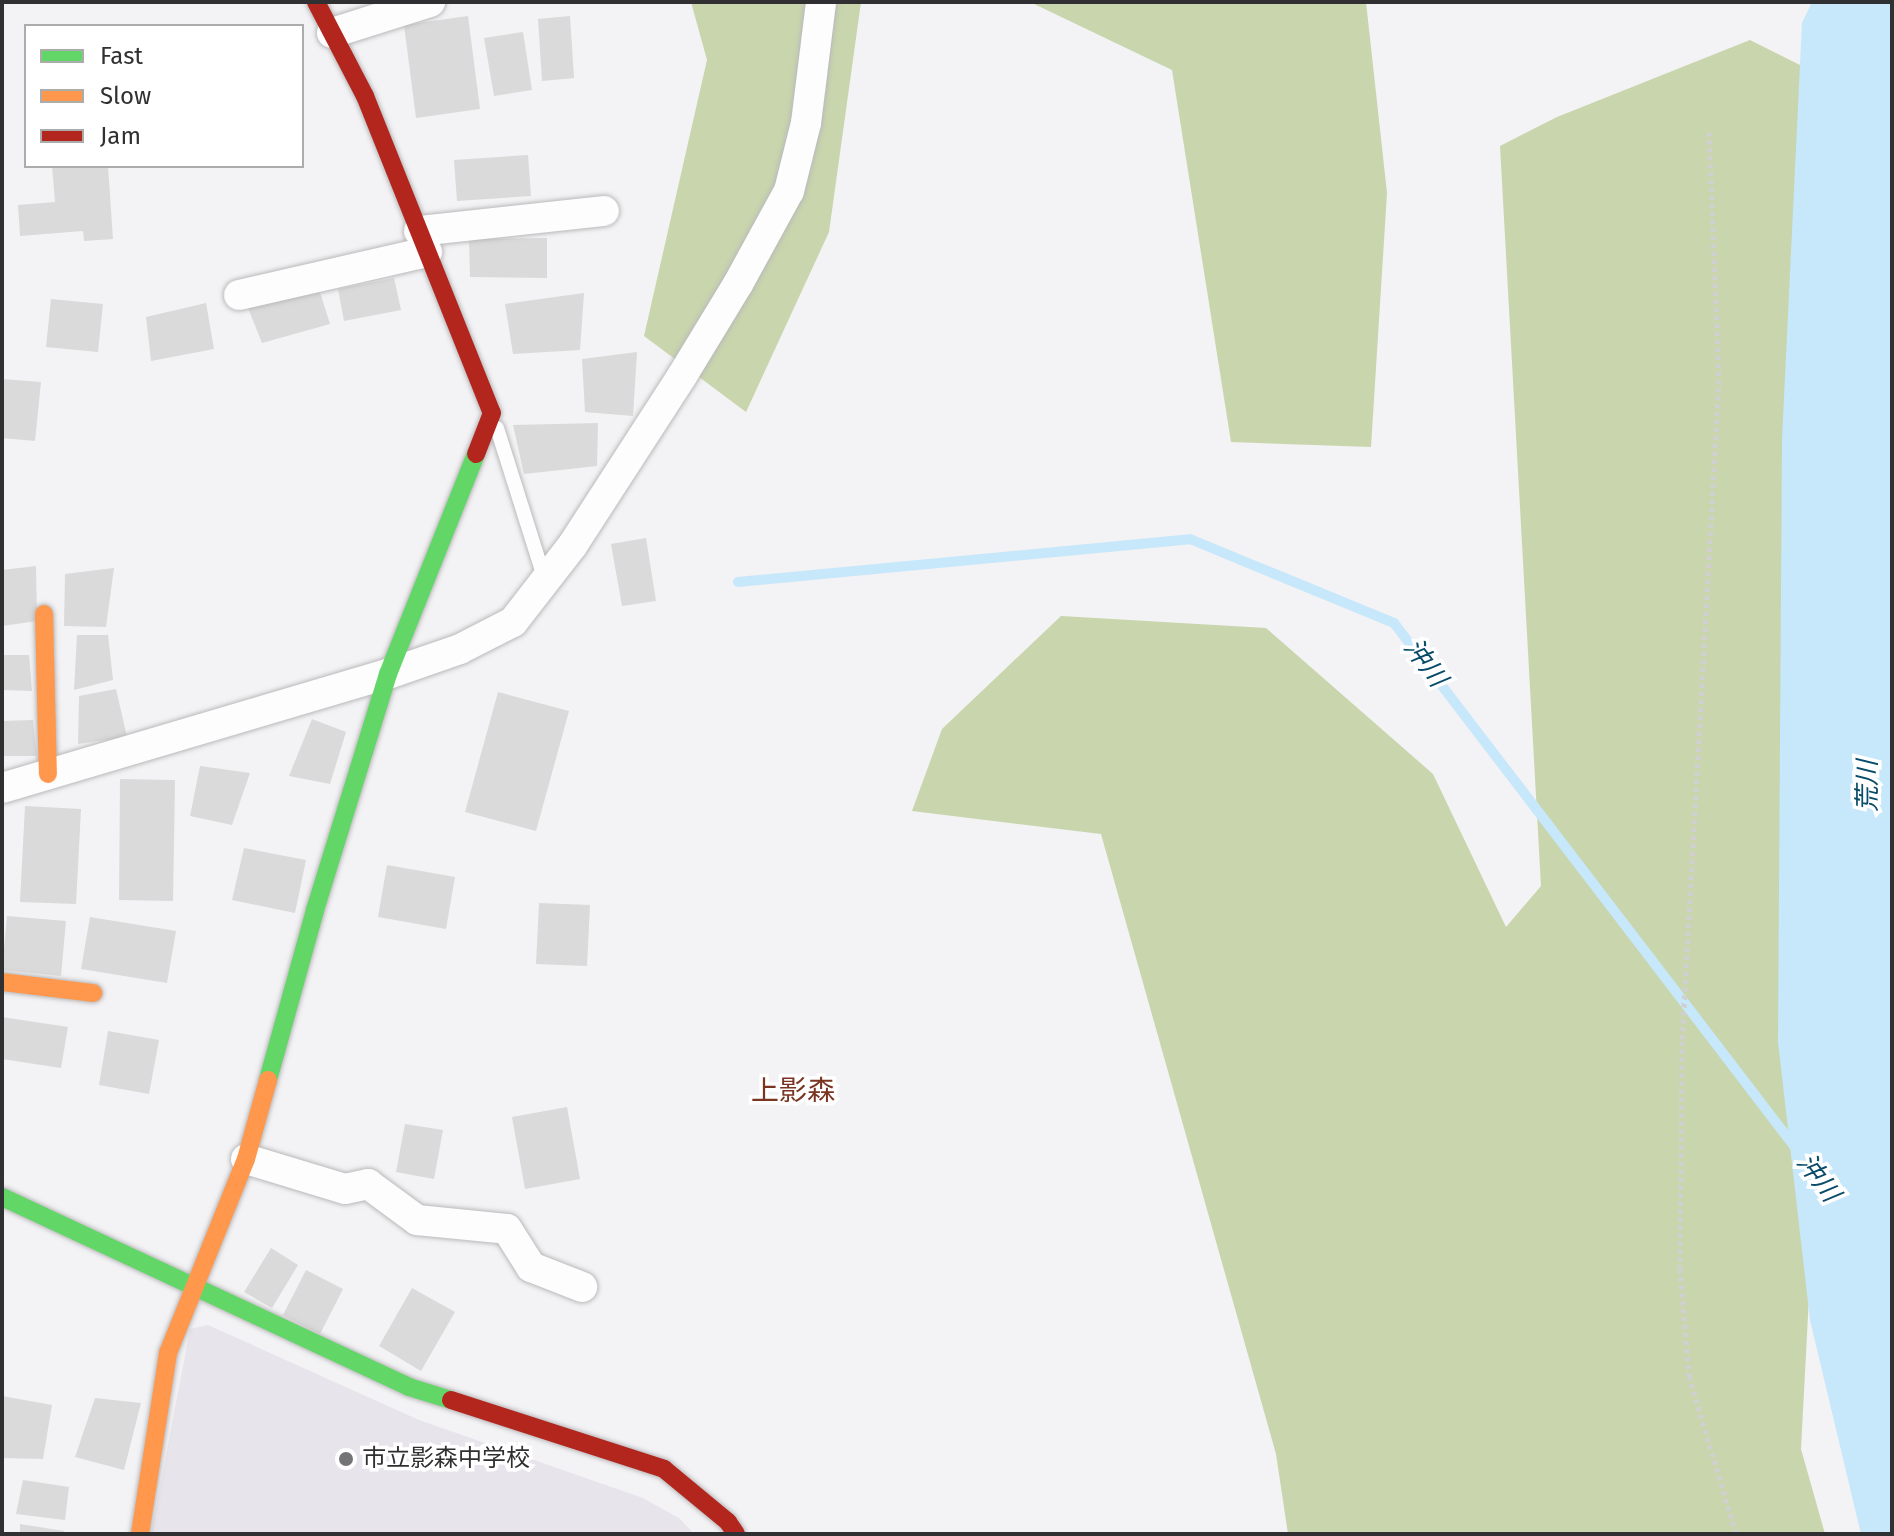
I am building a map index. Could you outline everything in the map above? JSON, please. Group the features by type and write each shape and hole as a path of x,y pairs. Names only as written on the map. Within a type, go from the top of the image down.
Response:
{"street":[{"path":"140,1534 168,1353 246,1159 315,910 388,674 492,413 365,96 316,2"},
{"path":"332,33 430,2"},
{"path":"2,788 388,674 460,649 513,622 546,583 682,376 789,191 806,123 821,2"},
{"path":"239,295 423,241 604,211"},
{"path":"44,614 48,774"},
{"path":"2,982 93,993"},
{"path":"246,1159 345,1189 368,1184 417,1220 507,1229 531,1267 582,1287"},
{"path":"2,1197 409,1387 664,1469 728,1522 736,1534"}],"lane":[{"path":"492,413 546,583"}],"path":[{"path":"1709,132 1711,259 1719,380 1682,1041 1680,1269 1689,1376 1736,1534"}],"shaded area":[{"name":"市立影森中学校","path":"208,1325 419,1420 643,1498 679,1518 694,1534 151,1534 190,1329"}],"green space":[{"path":"691,2 861,2 829,232 746,412 644,336 707,60"},
{"path":"1030,2 1366,2 1387,193 1371,447 1231,442 1172,70"},
{"path":"1750,40 1840,85 1835,800 1801,1449 1825,1534 1288,1534 1276,1454 1101,834 912,811 942,729 1061,616 1266,628 1433,774 1506,927 1541,886 1500,146 1557,117"}],"water":[{"name":"荒川","path":"1812,2 1892,2 1892,1534 1861,1534 1810,1320 1778,1042 1782,439 1802,23"}],"building":[{"path":"468,16 480,109 416,118 404,25"},
{"path":"570,16 574,78 542,81 538,19"},
{"path":"523,32 532,90 494,96 484,38"},
{"path":"528,155 531,196 457,201 454,160"},
{"path":"52,168 108,168 113,239 84,241 83,231 20,236 18,205 55,202"},
{"path":"547,238 547,278 470,277 469,239"},
{"path":"394,278 401,310 344,321 338,289"},
{"path":"318,286 330,324 262,343 248,308"},
{"path":"584,293 580,350 513,354 505,304"},
{"path":"51,299 103,304 98,352 46,347"},
{"path":"206,303 214,349 151,361 146,317"},
{"path":"637,352 633,416 585,412 582,359"},
{"path":"2,379 41,382 35,441 2,438"},
{"path":"598,423 597,466 524,474 513,425"},
{"path":"646,538 656,601 622,606 611,544"},
{"path":"36,566 37,621 2,626 2,570"},
{"path":"114,568 106,627 64,626 65,574"},
{"path":"77,635 108,635 113,680 74,690"},
{"path":"2,655 29,655 32,691 2,690"},
{"path":"116,689 127,737 78,744 79,696"},
{"path":"498,692 569,711 536,831 465,812"},
{"path":"312,719 346,732 330,784 289,776"},
{"path":"33,720 37,756 2,756 2,721"},
{"path":"200,766 250,773 232,825 190,816"},
{"path":"120,779 175,780 173,901 119,900"},
{"path":"25,806 81,809 76,904 20,902"},
{"path":"244,848 306,860 295,913 232,900"},
{"path":"387,865 455,877 446,929 378,917"},
{"path":"539,903 590,905 587,966 536,964"},
{"path":"7,916 66,921 61,976 2,970"},
{"path":"90,917 176,931 167,983 81,969"},
{"path":"2,1017 68,1027 61,1068 2,1059"},
{"path":"108,1031 159,1040 149,1094 99,1085"},
{"path":"567,1107 580,1179 525,1189 512,1117"},
{"path":"405,1124 443,1130 434,1179 396,1172"},
{"path":"271,1248 298,1265 272,1308 244,1292"},
{"path":"306,1270 343,1289 320,1334 283,1315"},
{"path":"412,1288 455,1312 421,1371 379,1346"},
{"path":"2,1396 52,1405 43,1459 2,1458"},
{"path":"95,1398 141,1403 124,1470 75,1457"},
{"path":"23,1480 69,1487 65,1520 16,1514"},
{"path":"20,1524 64,1531 64,1534 20,1534"}],"waterway":[{"name":"沖川","path":"738,582 1190,539 1394,623 1797,1150"}],"traffic: fast":[{"path":"268,1080 315,910 388,674 476,454"},
{"path":"2,1197 409,1387 451,1400"}],"traffic: slow":[{"path":"44,614 48,774"},
{"path":"2,982 93,993"},
{"path":"140,1534 168,1353 246,1159 268,1080"}],"traffic: jam":[{"path":"316,2 365,96 492,413 476,454"},
{"path":"451,1400 664,1469 728,1522 736,1534"}],"place":[{"name":"市立影森中学校","path":"346,1459"}],"district":[{"name":"上影森","path":"793,1091"}]}
